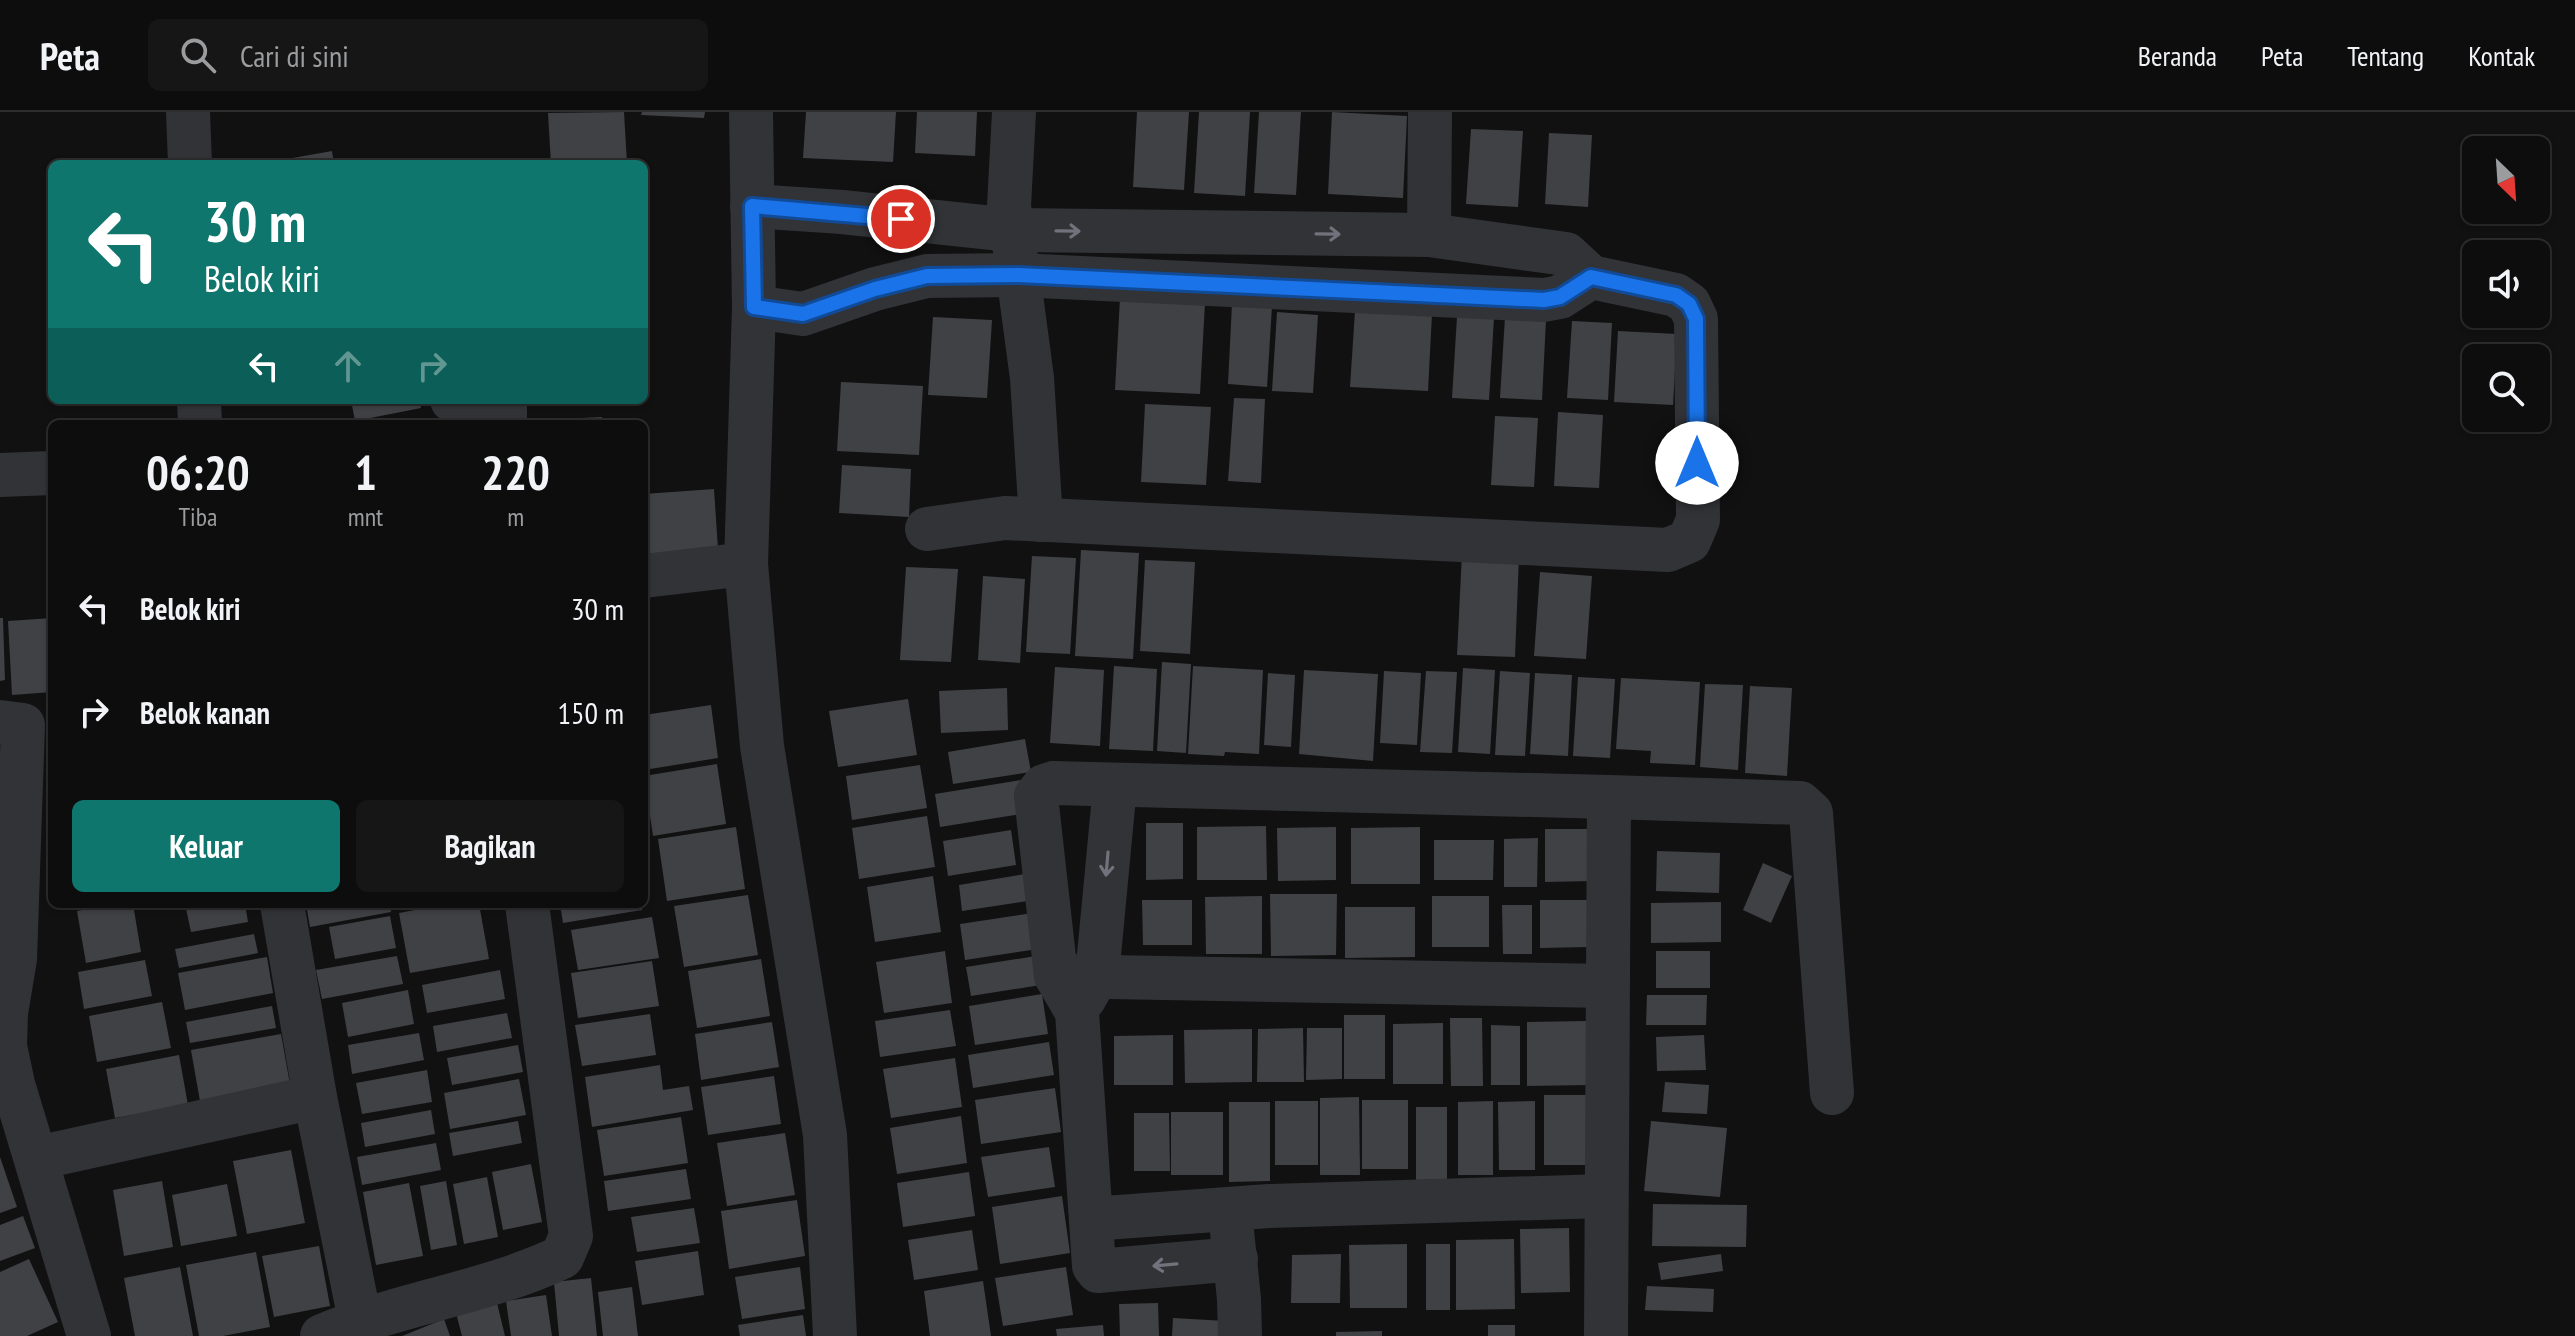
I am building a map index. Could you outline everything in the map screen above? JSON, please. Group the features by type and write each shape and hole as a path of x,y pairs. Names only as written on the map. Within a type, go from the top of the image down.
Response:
{"street":[{"path":"188,112 190,160"},
{"path":"751,112 754,307 746,564 762,746 825,1135 835,1336"},
{"path":"1014,112 1009,173 1011,230 1032,378 1041,520"},
{"path":"1429,235 1430,112"},
{"path":"752,206 1011,230 1429,235 1566,254 1591,277 1676,295 1689,304 1696,319 1698,520 1689,541 1668,550 1005,518 927,529"},
{"path":"754,307 803,314 875,289 927,276 1018,275 1544,300 1560,297 1591,277"},
{"path":"0,475 48,473"},
{"path":"648,576 746,564"},
{"path":"0,722 23,725 7,959 5,1046 13,1084 89,1336"},
{"path":"1236,1259 1096,1269 1077,988 1036,796 1044,786 1053,783 1800,803 1811,813 1832,1093"},
{"path":"1077,988 1115,786"},
{"path":"1606,1336 1609,797"},
{"path":"283,908 315,1097 341,1328 535,1270 562,1257 571,1236 528,908"},
{"path":"1077,988 1606,986"},
{"path":"37,1158 315,1097"},
{"path":"1091,1219 1280,1205 1605,1196"},
{"path":"1229,1211 1236,1259 1240,1336"}],"building":[{"path":"624,112 627,160 551,160 548,113"},
{"path":"642,112 705,112 704,118 641,115"},
{"path":"806,112 896,112 893,162 803,158"},
{"path":"917,112 977,112 975,156 915,153"},
{"path":"1137,112 1189,112 1184,190 1133,187"},
{"path":"1199,112 1250,112 1245,196 1194,193"},
{"path":"1259,112 1301,112 1296,195 1254,193"},
{"path":"1332,112 1407,116 1403,198 1328,194"},
{"path":"1471,129 1523,131 1518,207 1466,204"},
{"path":"1549,133 1592,135 1588,207 1545,204"},
{"path":"332,151 333,160 287,160"},
{"path":"1120,298 1205,303 1200,394 1115,390"},
{"path":"1232,304 1272,306 1267,387 1228,384"},
{"path":"1355,311 1432,314 1428,391 1350,387"},
{"path":"1277,312 1318,315 1313,393 1272,391"},
{"path":"933,317 992,320 987,398 928,395"},
{"path":"1457,317 1494,318 1489,400 1452,398"},
{"path":"1505,317 1546,320 1542,400 1500,398"},
{"path":"1572,321 1612,323 1608,400 1567,398"},
{"path":"1618,331 1677,334 1673,405 1614,402"},
{"path":"841,382 923,386 919,455 837,451"},
{"path":"1234,398 1265,399 1261,483 1228,481"},
{"path":"352,404 420,404 421,408 360,420 355,420"},
{"path":"539,404 604,404 604,405"},
{"path":"1145,404 1211,407 1206,485 1141,482"},
{"path":"1558,412 1603,415 1599,488 1554,486"},
{"path":"1495,416 1538,418 1534,487 1491,485"},
{"path":"602,417 602,420 539,420"},
{"path":"842,465 911,469 909,517 839,513"},
{"path":"714,489 718,549 648,554 648,494"},
{"path":"1081,550 1139,553 1133,659 1075,656"},
{"path":"1462,553 1519,556 1515,657 1457,655"},
{"path":"1032,556 1076,558 1070,654 1026,652"},
{"path":"1145,560 1195,562 1190,654 1140,651"},
{"path":"906,567 958,569 951,662 900,660"},
{"path":"1540,572 1592,576 1586,659 1534,656"},
{"path":"983,576 1025,579 1020,663 978,660"},
{"path":"0,618 3,618 5,680 0,681"},
{"path":"48,618 48,692 12,695 8,621"},
{"path":"1162,662 1191,664 1186,753 1157,751"},
{"path":"1114,666 1157,669 1153,751 1109,749"},
{"path":"1193,666 1263,670 1259,754 1188,754"},
{"path":"1055,667 1104,670 1100,746 1050,743"},
{"path":"1463,668 1495,670 1490,754 1458,752"},
{"path":"1304,670 1378,674 1373,761 1299,754"},
{"path":"1384,671 1421,673 1417,745 1380,743"},
{"path":"1426,671 1457,672 1452,753 1420,752"},
{"path":"1500,671 1530,673 1525,756 1495,755"},
{"path":"1268,673 1295,675 1291,747 1264,745"},
{"path":"1535,673 1572,675 1568,756 1530,754"},
{"path":"1578,677 1615,679 1610,758 1573,756"},
{"path":"1621,678 1700,682 1695,765 1650,763 1651,751 1616,749"},
{"path":"1705,684 1743,685 1738,770 1700,767"},
{"path":"1750,686 1792,688 1787,776 1745,773"},
{"path":"1007,688 1008,730 941,733 939,691"},
{"path":"908,699 917,755 838,767 829,711"},
{"path":"711,705 718,758 648,769 648,714"},
{"path":"1025,739 1031,772 953,784 948,752"},
{"path":"717,764 726,824 653,836 648,775"},
{"path":"920,765 927,808 852,820 846,776"},
{"path":"1021,780 1027,813 940,827 935,794"},
{"path":"927,816 935,867 859,879 852,828"},
{"path":"1146,823 1183,823 1183,879 1146,880"},
{"path":"1266,826 1267,880 1197,880 1197,827"},
{"path":"736,827 745,889 667,901 658,839"},
{"path":"1336,827 1336,880 1278,881 1277,828"},
{"path":"1420,827 1420,884 1351,884 1351,828"},
{"path":"1545,829 1593,829 1593,881 1545,882"},
{"path":"1011,830 1016,865 948,876 943,841"},
{"path":"1538,838 1537,887 1504,887 1504,839"},
{"path":"1434,840 1494,840 1493,880 1434,880"},
{"path":"1657,851 1720,853 1719,893 1656,891"},
{"path":"1763,863 1792,876 1771,923 1743,910"},
{"path":"1031,873 1035,900 962,911 959,885"},
{"path":"933,876 941,932 875,942 867,887"},
{"path":"1270,894 1337,894 1336,955 1271,956"},
{"path":"748,895 758,955 684,967 674,906"},
{"path":"1262,896 1262,954 1206,954 1205,897"},
{"path":"1432,896 1489,896 1489,947 1432,947"},
{"path":"1142,900 1192,900 1192,945 1143,945"},
{"path":"1540,900 1589,900 1589,947 1540,948"},
{"path":"1721,902 1721,942 1651,943 1651,903"},
{"path":"1502,905 1532,905 1532,954 1503,954"},
{"path":"1345,907 1415,907 1415,957 1345,958"},
{"path":"134,908 141,952 86,963 77,911"},
{"path":"186,908 246,908 248,922 191,932"},
{"path":"307,908 390,908 391,912 310,927"},
{"path":"425,908 480,908 489,959 410,973 399,913"},
{"path":"561,908 642,908 642,910 563,923"},
{"path":"1033,913 1038,949 965,960 960,924"},
{"path":"390,916 396,948 335,959 329,927"},
{"path":"652,917 659,958 578,970 571,930"},
{"path":"254,934 258,953 179,968 175,949"},
{"path":"945,951 952,1003 884,1013 876,962"},
{"path":"1656,951 1710,951 1710,988 1656,988"},
{"path":"397,956 403,984 322,999 316,970"},
{"path":"1036,956 1041,985 971,996 966,967"},
{"path":"267,957 273,993 185,1010 178,973"},
{"path":"761,959 770,1016 697,1028 688,971"},
{"path":"145,960 152,996 84,1009 78,972"},
{"path":"652,961 659,1006 578,1018 571,973"},
{"path":"500,970 505,999 427,1013 422,985"},
{"path":"408,990 414,1024 348,1037 342,1003"},
{"path":"1042,994 1048,1034 975,1045 969,1006"},
{"path":"1647,995 1707,995 1706,1025 1646,1025"},
{"path":"162,1002 171,1048 97,1062 89,1016"},
{"path":"272,1006 276,1028 190,1043 186,1022"},
{"path":"950,1010 956,1046 880,1057 875,1021"},
{"path":"507,1013 512,1038 437,1052 433,1026"},
{"path":"650,1014 656,1055 582,1066 575,1025"},
{"path":"1344,1015 1385,1015 1385,1079 1344,1079"},
{"path":"1450,1018 1482,1018 1483,1086 1451,1086"},
{"path":"1587,1021 1588,1085 1527,1086 1527,1022"},
{"path":"772,1022 779,1067 701,1080 695,1034"},
{"path":"1443,1023 1443,1084 1393,1084 1393,1024"},
{"path":"1491,1025 1520,1026 1520,1085 1491,1085"},
{"path":"1303,1028 1304,1082 1257,1082 1258,1029"},
{"path":"1307,1028 1342,1028 1342,1079 1306,1080"},
{"path":"1252,1029 1252,1082 1185,1083 1184,1030"},
{"path":"419,1033 424,1060 352,1074 348,1045"},
{"path":"281,1034 291,1090 201,1107 191,1050"},
{"path":"1173,1035 1173,1085 1114,1085 1114,1036"},
{"path":"1704,1035 1706,1070 1657,1071 1656,1037"},
{"path":"1049,1042 1054,1075 973,1088 968,1055"},
{"path":"518,1045 523,1072 452,1085 447,1058"},
{"path":"179,1055 188,1105 115,1118 106,1069"},
{"path":"955,1058 962,1107 891,1118 883,1069"},
{"path":"660,1065 663,1090 689,1086 693,1110 592,1127 585,1077"},
{"path":"427,1070 432,1102 362,1114 356,1083"},
{"path":"774,1076 781,1124 708,1135 701,1087"},
{"path":"519,1079 526,1115 450,1129 444,1093"},
{"path":"1665,1082 1709,1085 1707,1114 1662,1112"},
{"path":"1055,1088 1061,1132 981,1144 975,1100"},
{"path":"1544,1095 1588,1095 1589,1165 1544,1165"},
{"path":"1359,1097 1360,1175 1320,1175 1320,1098"},
{"path":"1362,1100 1408,1100 1408,1169 1362,1169"},
{"path":"1275,1101 1318,1101 1318,1165 1275,1165"},
{"path":"1493,1101 1493,1175 1458,1175 1458,1102"},
{"path":"1535,1101 1535,1170 1499,1170 1498,1102"},
{"path":"1229,1102 1270,1102 1270,1181 1229,1182"},
{"path":"1416,1107 1447,1107 1447,1179 1416,1180"},
{"path":"431,1110 435,1134 365,1147 361,1123"},
{"path":"1171,1112 1223,1112 1223,1175 1171,1175"},
{"path":"1134,1113 1169,1113 1170,1171 1134,1171"},
{"path":"961,1116 967,1163 897,1174 890,1128"},
{"path":"681,1117 688,1163 604,1176 597,1130"},
{"path":"518,1121 522,1143 453,1156 449,1133"},
{"path":"1651,1121 1727,1128 1720,1197 1644,1191"},
{"path":"785,1133 795,1195 727,1206 717,1143"},
{"path":"436,1143 441,1170 362,1185 357,1157"},
{"path":"1049,1147 1055,1187 988,1197 981,1157"},
{"path":"291,1150 305,1223 247,1234 233,1161"},
{"path":"0,1157 17,1207 0,1213"},
{"path":"531,1164 542,1222 503,1230 492,1172"},
{"path":"686,1169 691,1199 608,1211 604,1181"},
{"path":"969,1172 975,1216 903,1227 897,1183"},
{"path":"487,1177 498,1237 464,1244 453,1184"},
{"path":"162,1181 173,1247 124,1256 113,1190"},
{"path":"446,1181 457,1245 431,1250 420,1186"},
{"path":"409,1183 423,1256 376,1265 363,1192"},
{"path":"227,1184 237,1236 181,1246 172,1195"},
{"path":"1062,1196 1070,1253 1000,1264 992,1207"},
{"path":"797,1200 805,1256 729,1269 721,1211"},
{"path":"1653,1204 1747,1205 1746,1247 1652,1246"},
{"path":"694,1208 700,1243 637,1252 631,1217"},
{"path":"23,1216 35,1248 0,1261 0,1225"},
{"path":"1569,1228 1570,1292 1521,1293 1520,1229"},
{"path":"972,1230 978,1270 914,1280 908,1240"},
{"path":"1514,1239 1515,1309 1456,1310 1456,1240"},
{"path":"1407,1244 1407,1308 1350,1308 1349,1245"},
{"path":"1426,1244 1450,1244 1450,1310 1426,1310"},
{"path":"319,1246 330,1306 274,1317 262,1256"},
{"path":"698,1251 704,1295 642,1305 635,1261"},
{"path":"256,1252 270,1327 223,1336 199,1336 186,1265"},
{"path":"1341,1254 1340,1303 1291,1303 1292,1255"},
{"path":"1721,1254 1723,1271 1661,1280 1658,1263"},
{"path":"29,1259 58,1322 27,1336 0,1336 0,1272"},
{"path":"180,1267 193,1336 135,1336 124,1278"},
{"path":"800,1267 805,1309 742,1319 735,1277"},
{"path":"1066,1267 1073,1315 1003,1326 995,1278"},
{"path":"591,1278 597,1336 559,1336 554,1282"},
{"path":"983,1281 991,1336 930,1336 924,1291"},
{"path":"1647,1286 1714,1289 1713,1312 1645,1310"},
{"path":"632,1287 638,1336 603,1336 598,1292"},
{"path":"546,1295 552,1336 511,1336 506,1301"},
{"path":"497,1303 505,1336 462,1336 456,1313"},
{"path":"1158,1303 1159,1336 1120,1336 1119,1304"},
{"path":"803,1315 806,1336 740,1336 738,1325"},
{"path":"1173,1318 1226,1321 1225,1336 1172,1336"},
{"path":"444,1319 450,1336 402,1336"},
{"path":"1103,1325 1104,1336 1057,1336 1056,1329"},
{"path":"1488,1325 1515,1325 1515,1336 1488,1336"},
{"path":"1382,1331 1382,1336 1336,1336 1336,1332"}],"route":[{"path":"901,219 752,206 754,307 803,314 875,289 927,276 1018,275 1544,300 1560,297 1591,277 1676,295 1689,304 1696,319 1697,463"}]}
